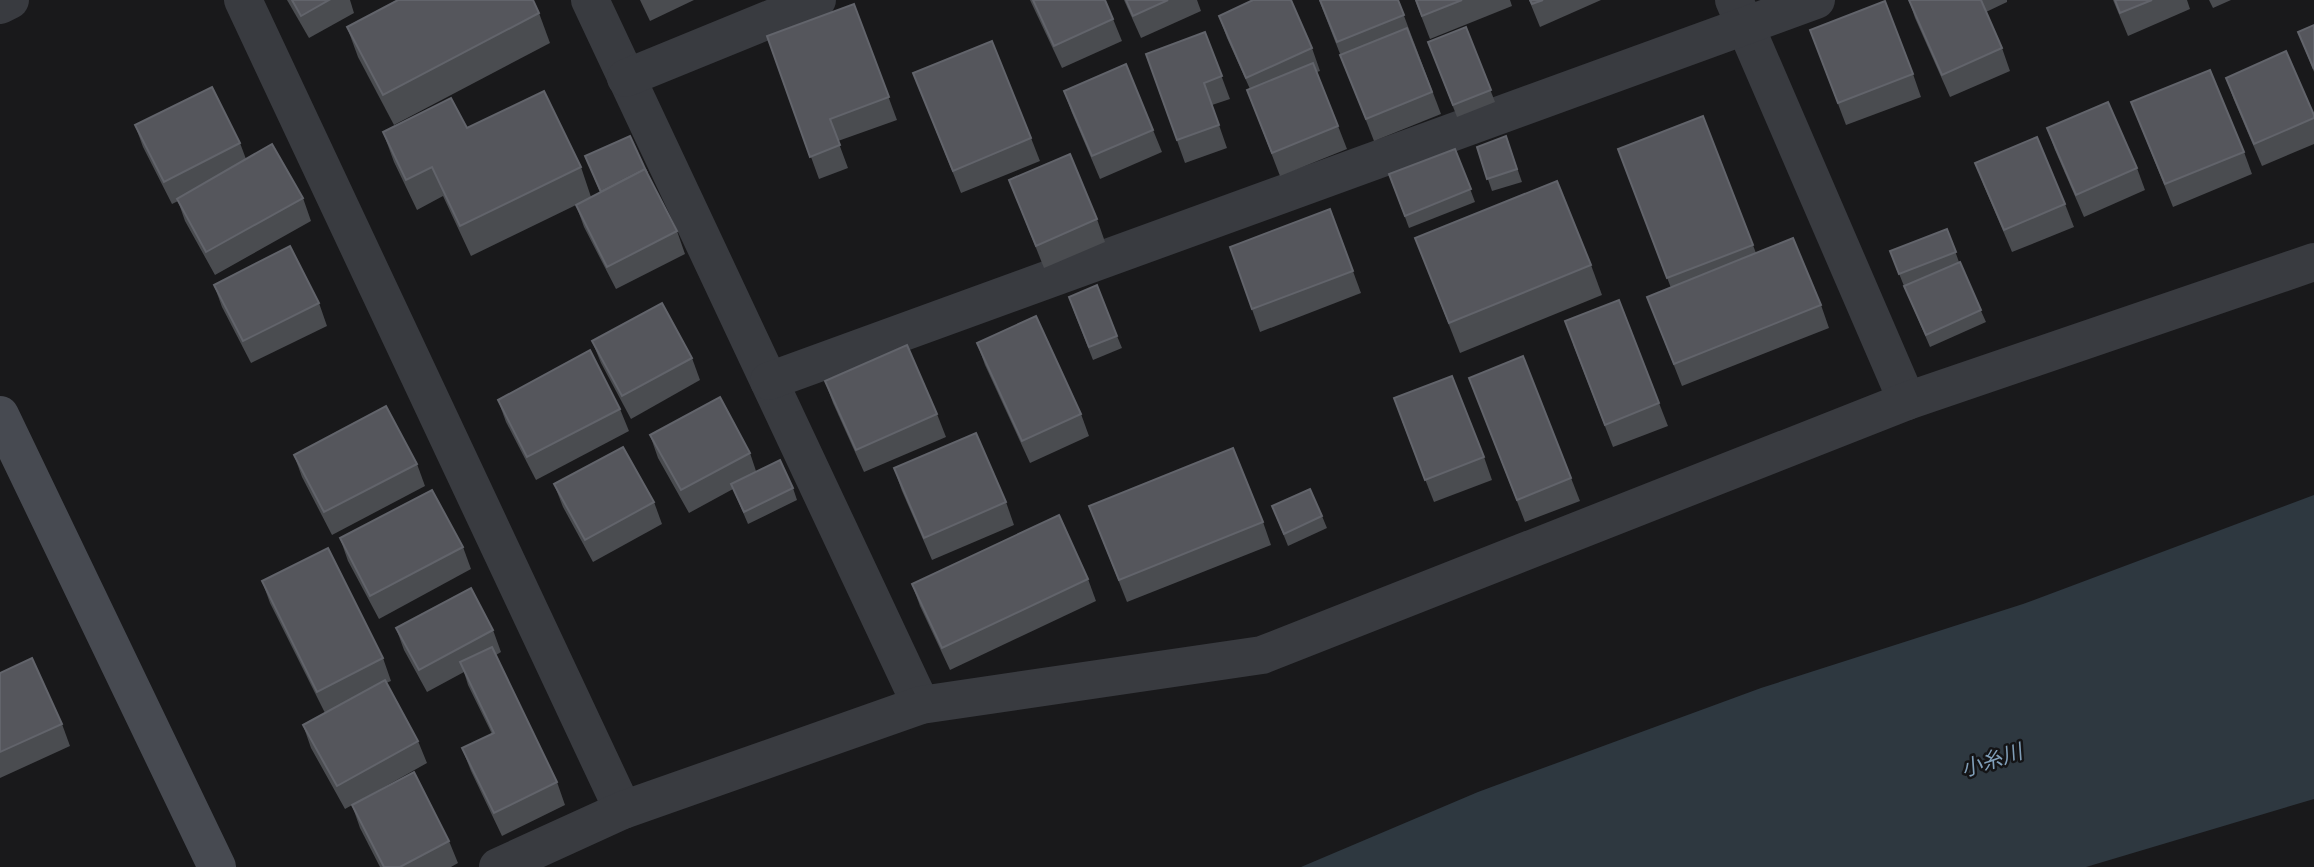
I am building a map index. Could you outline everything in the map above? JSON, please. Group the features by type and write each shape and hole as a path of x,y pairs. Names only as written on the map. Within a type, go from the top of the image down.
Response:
{"street":[{"path":"0,5 10,0"},
{"path":"243,0 624,810"},
{"path":"590,0 921,705"},
{"path":"626,78 817,0"},
{"path":"769,381 1740,13 1816,0"},
{"path":"1740,13 1907,401"},
{"path":"498,867 624,810 921,705 1262,655 1907,401 2314,262"},
{"path":"0,415 217,867"}],"water":[{"name":"小糸川","path":"2314,495 2314,799 2086,867 1301,867 1478,792 1761,688 2023,604"}],"building":[{"path":"292,0 329,0 301,16"},
{"path":"398,0 533,0 539,13 383,95 347,27"},
{"path":"1033,0 1105,0 1113,19 1054,46"},
{"path":"1126,0 1168,0 1133,16"},
{"path":"1253,0 1291,0 1312,48 1246,78 1219,16"},
{"path":"1320,0 1398,0 1404,15 1337,42"},
{"path":"1416,0 1462,0 1422,16"},
{"path":"1909,0 1981,0 2002,48 1942,75"},
{"path":"2115,0 2152,0 2120,13"},
{"path":"1885,1 1913,74 1838,103 1810,30"},
{"path":"854,4 889,97 830,119 840,145 810,157 767,36"},
{"path":"2314,25 2314,69 2298,32"},
{"path":"1466,27 1491,90 1453,105 1428,42"},
{"path":"1407,28 1432,92 1366,119 1340,55"},
{"path":"1205,32 1222,76 1204,83 1219,125 1177,140 1146,54"},
{"path":"992,41 1031,138 953,171 913,73"},
{"path":"2286,51 2314,118 2254,144 2226,78"},
{"path":"1313,63 1338,126 1272,153 1247,90"},
{"path":"1126,64 1153,130 1092,156 1064,91"},
{"path":"2210,70 2244,152 2165,184 2131,102"},
{"path":"212,87 240,143 164,182 135,125"},
{"path":"544,91 581,167 460,226 432,167 406,180 383,132 451,98 467,128"},
{"path":"2108,102 2137,168 2076,195 2047,128"},
{"path":"1703,116 1753,245 1667,278 1618,149"},
{"path":"630,136 647,173 645,169 601,192 585,156"},
{"path":"1506,136 1517,169 1487,179 1477,147"},
{"path":"2037,137 2065,204 2004,230 1975,163"},
{"path":"272,144 303,198 206,252 177,199"},
{"path":"1455,149 1471,189 1405,216 1389,174"},
{"path":"1070,154 1097,219 1036,246 1009,180"},
{"path":"645,169 677,231 607,267 576,205"},
{"path":"1557,181 1591,265 1449,323 1415,238"},
{"path":"1330,209 1353,271 1252,309 1230,247"},
{"path":"1947,229 1956,252 1899,274 1890,251"},
{"path":"1793,238 1821,305 1674,364 1647,297"},
{"path":"290,246 319,303 243,341 214,285"},
{"path":"1960,262 1981,310 1926,335 1904,286"},
{"path":"1097,285 1117,336 1089,347 1069,297"},
{"path":"1619,300 1659,403 1605,425 1565,321"},
{"path":"662,303 692,358 622,396 592,341"},
{"path":"1036,316 1081,414 1022,441 977,343"},
{"path":"907,345 937,414 856,450 825,381"},
{"path":"590,350 620,409 527,457 498,400"},
{"path":"1523,356 1571,478 1517,500 1469,378"},
{"path":"1452,376 1484,457 1425,480 1394,398"},
{"path":"720,397 750,453 681,490 650,435"},
{"path":"386,406 417,464 324,512 294,455"},
{"path":"976,433 1006,502 924,538 894,468"},
{"path":"623,447 654,502 585,540 554,484"},
{"path":"1233,448 1263,522 1119,580 1089,506"},
{"path":"780,460 793,488 744,512 731,484"},
{"path":"1310,489 1322,516 1284,534 1272,506"},
{"path":"432,490 463,547 370,596 340,538"},
{"path":"1059,515 1088,579 942,648 912,584"},
{"path":"328,548 383,658 317,692 262,581"},
{"path":"471,588 493,630 419,670 396,628"},
{"path":"492,647 557,782 494,813 462,748 494,733 460,662"},
{"path":"32,658 62,724 0,752 0,673"},
{"path":"385,680 418,741 337,786 303,725"},
{"path":"414,772 449,841 400,867 384,867 352,805"}]}
